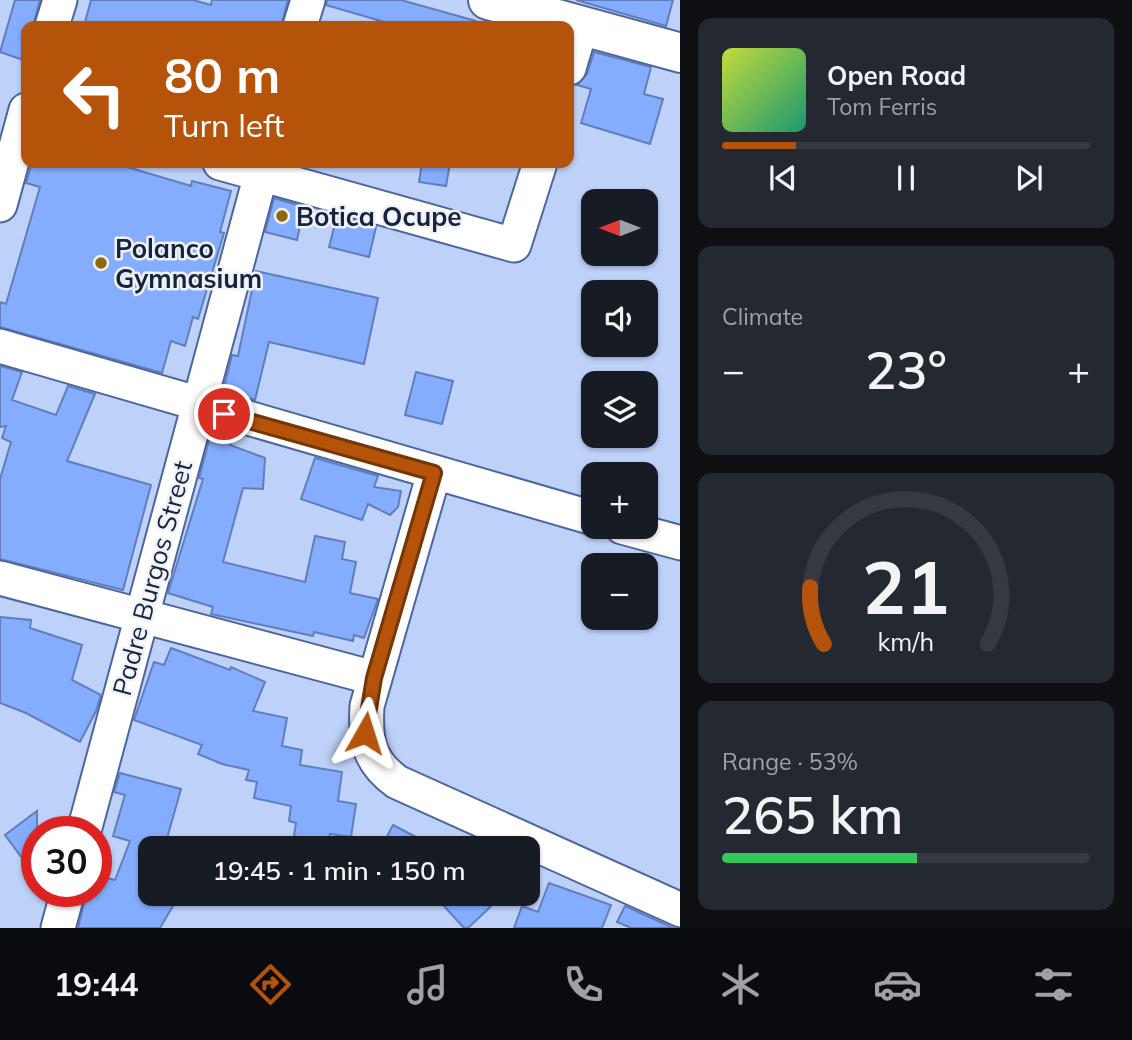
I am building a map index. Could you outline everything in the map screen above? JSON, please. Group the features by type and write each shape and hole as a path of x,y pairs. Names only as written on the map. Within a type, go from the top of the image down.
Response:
{"main road":[{"path":"488,0 560,21"},
{"path":"574,25 680,53"}],"street":[{"path":"54,21 60,0"},
{"path":"301,21 307,0"},
{"path":"574,51 581,27"},
{"path":"0,103 21,109"},
{"path":"0,205 21,128"},
{"path":"262,168 514,244 538,168"},
{"name":"Padre Burgos Street","path":"88,816 262,168"},
{"path":"0,346 198,406 581,516"},
{"path":"434,473 374,678 365,733 371,755 381,770 397,782 680,910"},
{"path":"658,537 680,543"},
{"path":"0,578 374,678"},
{"path":"58,928 64,907"}],"building":[{"path":"15,0 40,0 34,21 21,21 21,59 0,52"},
{"path":"91,0 193,0 211,5 212,0 288,0 282,21 85,21"},
{"path":"327,0 401,0 476,21 381,21 326,5"},
{"path":"576,0 673,0 666,26"},
{"path":"594,52 651,67 644,94 663,99 650,144 581,123 591,89 577,85 587,74"},
{"path":"30,168 131,168 191,186 192,181 231,191 220,232 224,233 198,319 193,317 185,346 171,341 162,373 0,327 0,302 6,304 40,187 26,183"},
{"path":"421,168 449,168 446,186 419,182"},
{"name":"Botica Ocupe","path":"274,198 304,207 297,240 265,232"},
{"path":"337,216 376,227 369,257 329,247"},
{"path":"256,271 378,298 364,364 269,342 255,400 223,391 232,355 238,356"},
{"path":"0,366 22,372 12,400 56,415 68,386 95,394 67,461 151,485 123,590 0,559 0,479 11,442 2,438 6,426 0,427"},
{"path":"416,372 453,381 442,424 405,415"},
{"path":"210,436 231,442 230,445 265,458 263,489 243,488 223,562 305,582 315,536 345,542 342,559 356,562 350,593 378,599 364,638 354,635 353,641 314,632 313,636 211,614 213,607 168,593 203,479 199,478"},
{"path":"315,458 378,476 374,487 401,491 398,507 390,515 368,504 362,520 301,499"},
{"path":"0,617 31,620 30,628 82,645 72,680 101,695 80,742 26,713 0,703"},
{"path":"171,648 230,670 231,667 265,682 253,711 287,718 282,746 302,750 300,765 342,772 338,801 356,804 351,836 294,836 296,823 289,821 291,806 254,798 257,782 246,780 249,770 222,764 198,754 202,745 134,720 154,662 164,665"},
{"path":"120,773 181,789 168,836 138,836 138,906 173,906 160,928 78,928 83,907 112,907 112,879 115,880 130,841 113,836 125,795 114,792"},
{"path":"21,823 21,857 5,835"},
{"path":"393,825 414,836 387,836"},
{"path":"549,883 611,905 602,928 514,928 522,906 538,912"},
{"path":"444,906 491,906 468,928 464,928"},
{"path":"625,906 673,928 631,928 617,922"}],"place":[{"name":"Botica Ocupe","path":"282,216"},
{"name":"Polanco Gymnasium","path":"101,263"}],"route":[{"path":"224,414 434,473 374,678 367,706 365,733"}]}
